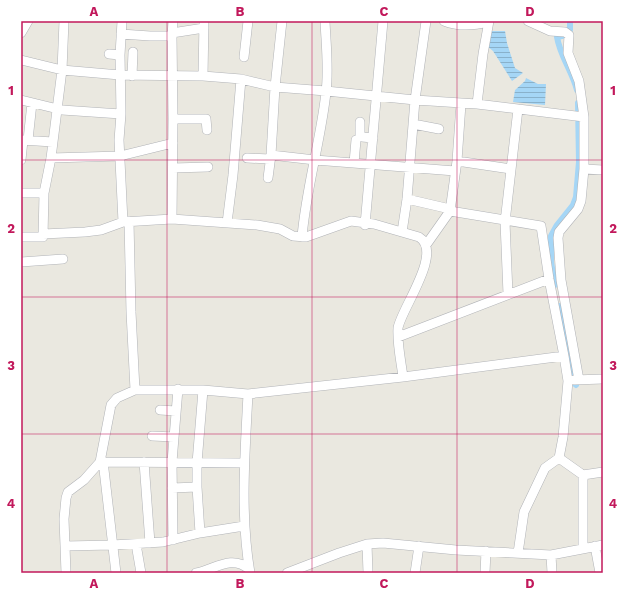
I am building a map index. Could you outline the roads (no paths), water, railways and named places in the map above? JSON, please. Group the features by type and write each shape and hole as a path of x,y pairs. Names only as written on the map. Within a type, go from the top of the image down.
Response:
{"street":[{"path":"21,33 28,21"},
{"path":"43,234 44,193 51,158 62,70 64,21"},
{"path":"122,21 120,55 120,156 126,222 135,390"},
{"path":"172,219 173,21"},
{"path":"244,57 248,21"},
{"path":"268,178 282,21"},
{"path":"302,237 306,199 326,91 325,21"},
{"path":"366,224 383,21"},
{"path":"402,232 407,199 415,100 426,21"},
{"path":"444,21 464,26 489,22 477,104"},
{"path":"528,21 550,30 565,32 569,35 568,53 579,81 584,117 584,169 580,204 575,214 562,228 558,238 561,280 579,380"},
{"path":"121,34 172,34 204,25 203,76"},
{"path":"132,76 133,52"},
{"path":"109,54 120,55"},
{"path":"21,60 62,70 132,76 203,76 241,79 275,87 461,104 477,104 584,117"},
{"path":"227,223 233,175 241,79"},
{"path":"21,100 74,112 121,114"},
{"path":"21,160 32,103"},
{"path":"403,377 398,337 400,323 417,286 426,260 426,245 450,210 456,166 461,104"},
{"path":"508,294 506,221 518,109"},
{"path":"173,119 206,119 207,130"},
{"path":"360,122 360,136 373,138"},
{"path":"413,124 439,129"},
{"path":"24,140 53,142"},
{"path":"354,163 356,140"},
{"path":"51,158 120,156 173,143"},
{"path":"247,158 271,157 409,167 456,166 511,169"},
{"path":"173,168 208,167"},
{"path":"584,169 603,170"},
{"path":"21,193 44,193"},
{"path":"407,199 450,210 541,226 549,279 568,381 563,437 559,458 545,468 524,512 518,552"},
{"path":"21,237 43,237 43,234 96,231 126,222 172,219 280,229 289,235 306,237 321,233 348,221 419,237 426,245"},
{"path":"21,262 63,259"},
{"path":"398,337 549,279"},
{"path":"116,573 101,462 112,404 117,398 135,390 178,389 248,394 403,377 564,356"},
{"path":"568,381 603,379"},
{"path":"173,540 172,462 178,389"},
{"path":"200,533 197,462 203,390"},
{"path":"248,394 247,437 244,463 244,526 249,571"},
{"path":"160,410 176,411"},
{"path":"152,436 174,437"},
{"path":"559,458 583,475 603,472"},
{"path":"66,573 64,519 66,498 68,492 84,480 101,462 244,463"},
{"path":"144,462 150,543"},
{"path":"583,475 583,548"},
{"path":"172,488 197,487"},
{"path":"65,546 150,543 244,526"},
{"path":"287,573 367,544 383,543 551,555 599,545 600,573"},
{"path":"136,544 141,573"},
{"path":"367,544 368,573"},
{"path":"415,573 419,546"},
{"path":"485,573 486,551"},
{"path":"551,555 552,573"},
{"path":"201,572 217,565 230,562 241,564 249,571"}],"water":[{"path":"489,31 505,31 507,43 515,68 523,73 512,81 493,51 487,46"},
{"path":"526,78 538,84 546,84 545,105 513,102 515,90 525,81"}],"waterway":[{"path":"570,21 570,30 562,36 557,37 561,51 577,90"},
{"path":"555,285 551,262 551,236 557,225 573,205 576,197 579,162 578,103"},
{"path":"559,306 574,383 576,385"}]}
